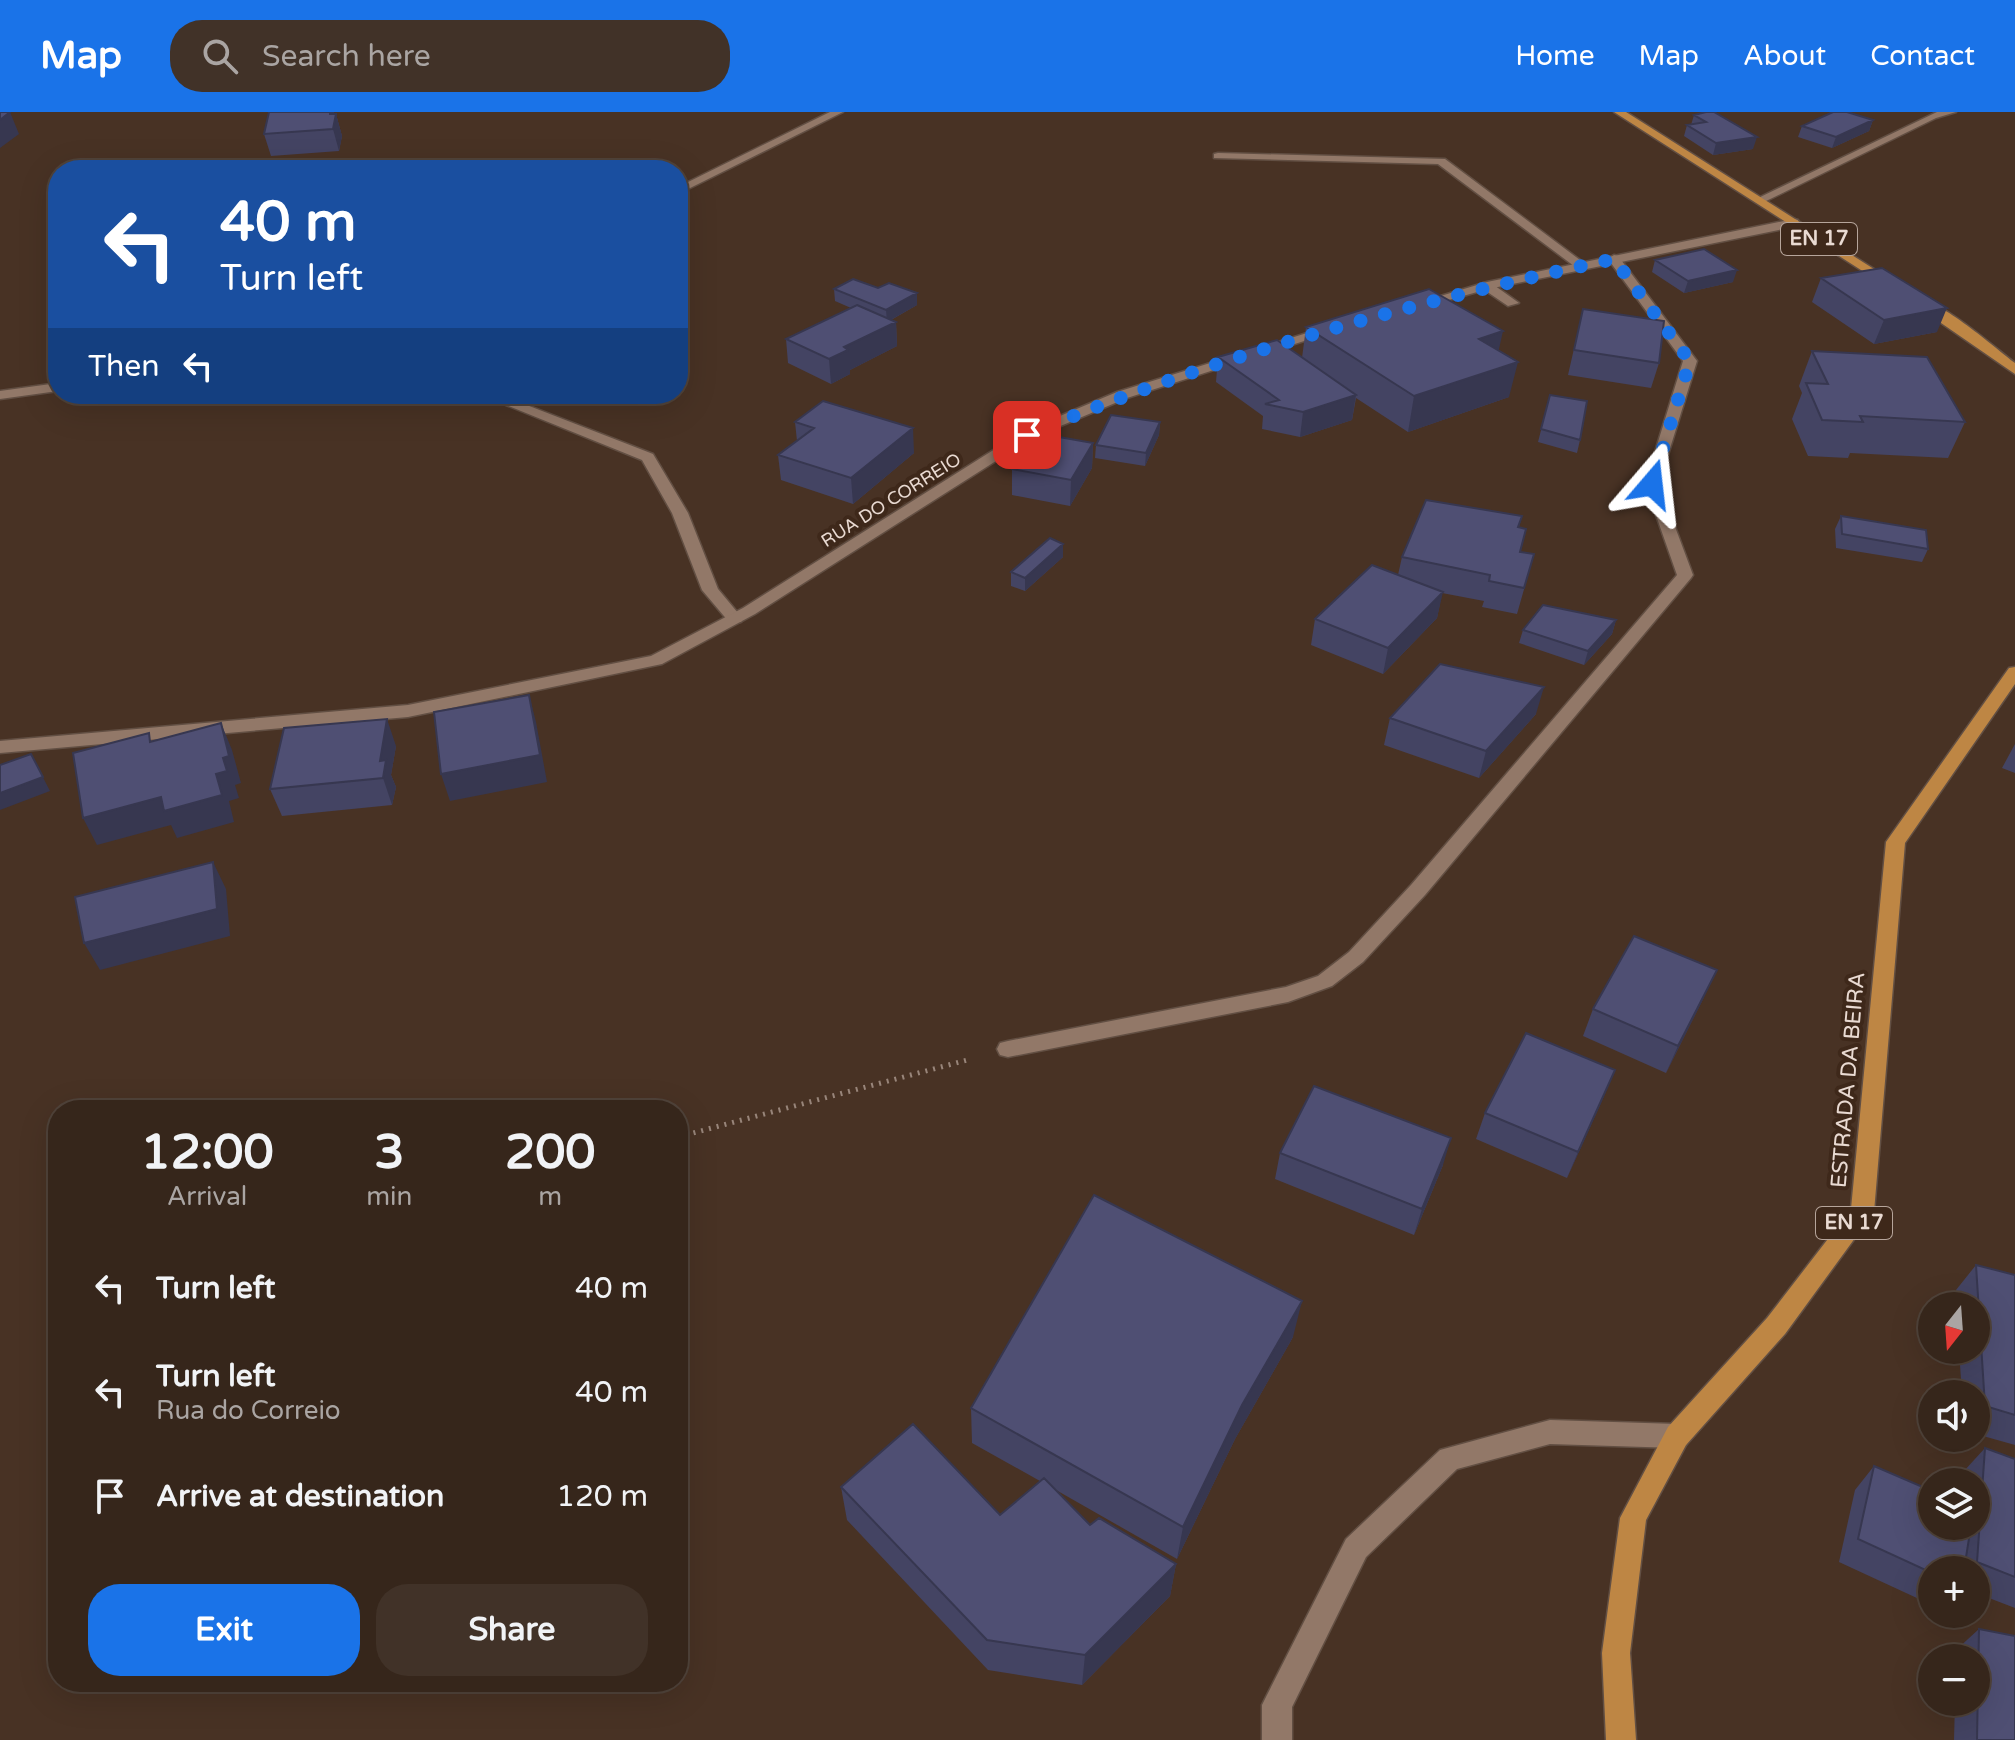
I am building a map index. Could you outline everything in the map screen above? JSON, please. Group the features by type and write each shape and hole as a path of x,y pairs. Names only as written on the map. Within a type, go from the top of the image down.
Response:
{"main road":[{"name":"EN 17","path":"1619,112 1954,323 2015,370"},
{"name":"ESTRADA DA BEIRA","path":"1621,1740 1616,1653 1633,1518 1677,1436 1776,1326 1862,1212 1896,842 2015,672"}],"street":[{"path":"688,186 838,112"},
{"path":"1760,200 1933,116 1951,112"},
{"path":"1218,156 1441,161 1582,266"},
{"path":"1402,310 1487,286 1794,223"},
{"path":"1008,1049 1288,994 1325,981 1356,957 1418,890 1685,575 1652,484 1690,361 1614,259"},
{"path":"1487,286 1513,303"},
{"name":"RUA DO CORREIO","path":"0,747 408,711 656,660 742,615 1027,435 1122,395 1344,327"},
{"path":"0,395 48,388"},
{"path":"512,404 648,457 680,513 710,590 742,615"},
{"path":"1277,1740 1277,1705 1356,1548 1449,1459 1550,1432 1677,1436"}],"path":[{"path":"688,1134 1008,1049"}],"building":[{"path":"269,112 336,114 333,129 264,134"},
{"path":"1714,112 1757,137 1716,143 1687,125 1706,122 1694,115"},
{"path":"1833,112 1847,112 1873,120 1836,137 1802,126"},
{"path":"1704,249 1737,270 1688,281 1655,260"},
{"path":"1882,268 1947,308 1884,320 1821,278"},
{"path":"853,279 878,288 889,283 917,293 886,310 834,289"},
{"path":"1429,289 1503,331 1479,339 1518,362 1414,396 1306,327"},
{"path":"857,305 896,322 844,347 848,350 829,359 786,339"},
{"path":"1583,309 1664,321 1659,363 1574,350"},
{"path":"1277,340 1356,395 1303,412 1265,404 1279,400 1218,357"},
{"path":"1812,351 1927,357 1965,422 1860,416 1863,422 1822,420 1806,383 1828,384"},
{"path":"1550,395 1587,401 1580,440 1541,429"},
{"path":"823,401 913,428 851,478 778,455 814,428 795,422"},
{"path":"1111,415 1160,422 1146,453 1096,445"},
{"path":"1042,434 1093,443 1071,480 1012,469 1027,446 1034,447"},
{"path":"1426,500 1522,516 1518,527 1526,529 1520,552 1534,554 1524,588 1489,581 1490,575 1402,557"},
{"path":"1841,516 1926,530 1928,549 1842,534"},
{"path":"1050,538 1063,544 1025,578 1011,572"},
{"path":"1372,565 1443,592 1388,648 1315,619"},
{"path":"1543,605 1616,620 1588,651 1523,630"},
{"path":"1440,664 1544,687 1486,751 1390,718"},
{"path":"529,695 540,755 441,774 434,712"},
{"path":"387,719 380,761 386,760 383,778 270,789 284,728"},
{"path":"221,723 229,756 223,758 227,771 216,774 222,795 164,811 161,797 83,818 73,753 149,733 150,742"},
{"path":"31,754 43,777 0,793 0,765"},
{"path":"213,862 217,909 84,943 75,897"},
{"path":"1634,936 1717,970 1678,1046 1593,1009"},
{"path":"1526,1033 1615,1070 1578,1152 1485,1113"},
{"path":"1314,1086 1451,1138 1422,1209 1280,1153"},
{"path":"1094,1195 1302,1301 1242,1405 1183,1527 971,1408"},
{"path":"1976,1265 2015,1275 2015,1415 1990,1408 1990,1380 1983,1380 1982,1364 1990,1364 1990,1292 1978,1292"},
{"path":"913,1424 1000,1515 1044,1478 1090,1525 1099,1518 1176,1564 1085,1655 987,1640 841,1487"},
{"path":"1990,1450 2015,1459 2015,1577 1990,1567 1990,1556 1977,1556 1979,1540 1990,1540 1990,1468 1984,1468 1985,1452"},
{"path":"1874,1466 1918,1485 1918,1540 1969,1540 1966,1556 1918,1556 1918,1567 1858,1539"},
{"path":"1979,1629 2015,1636 2015,1740 1977,1740 1977,1716 1990,1716 1990,1644 1979,1644"}],"route":[{"path":"1027,435 1122,395 1374,317 1487,286 1614,259 1690,361 1652,484"}]}
